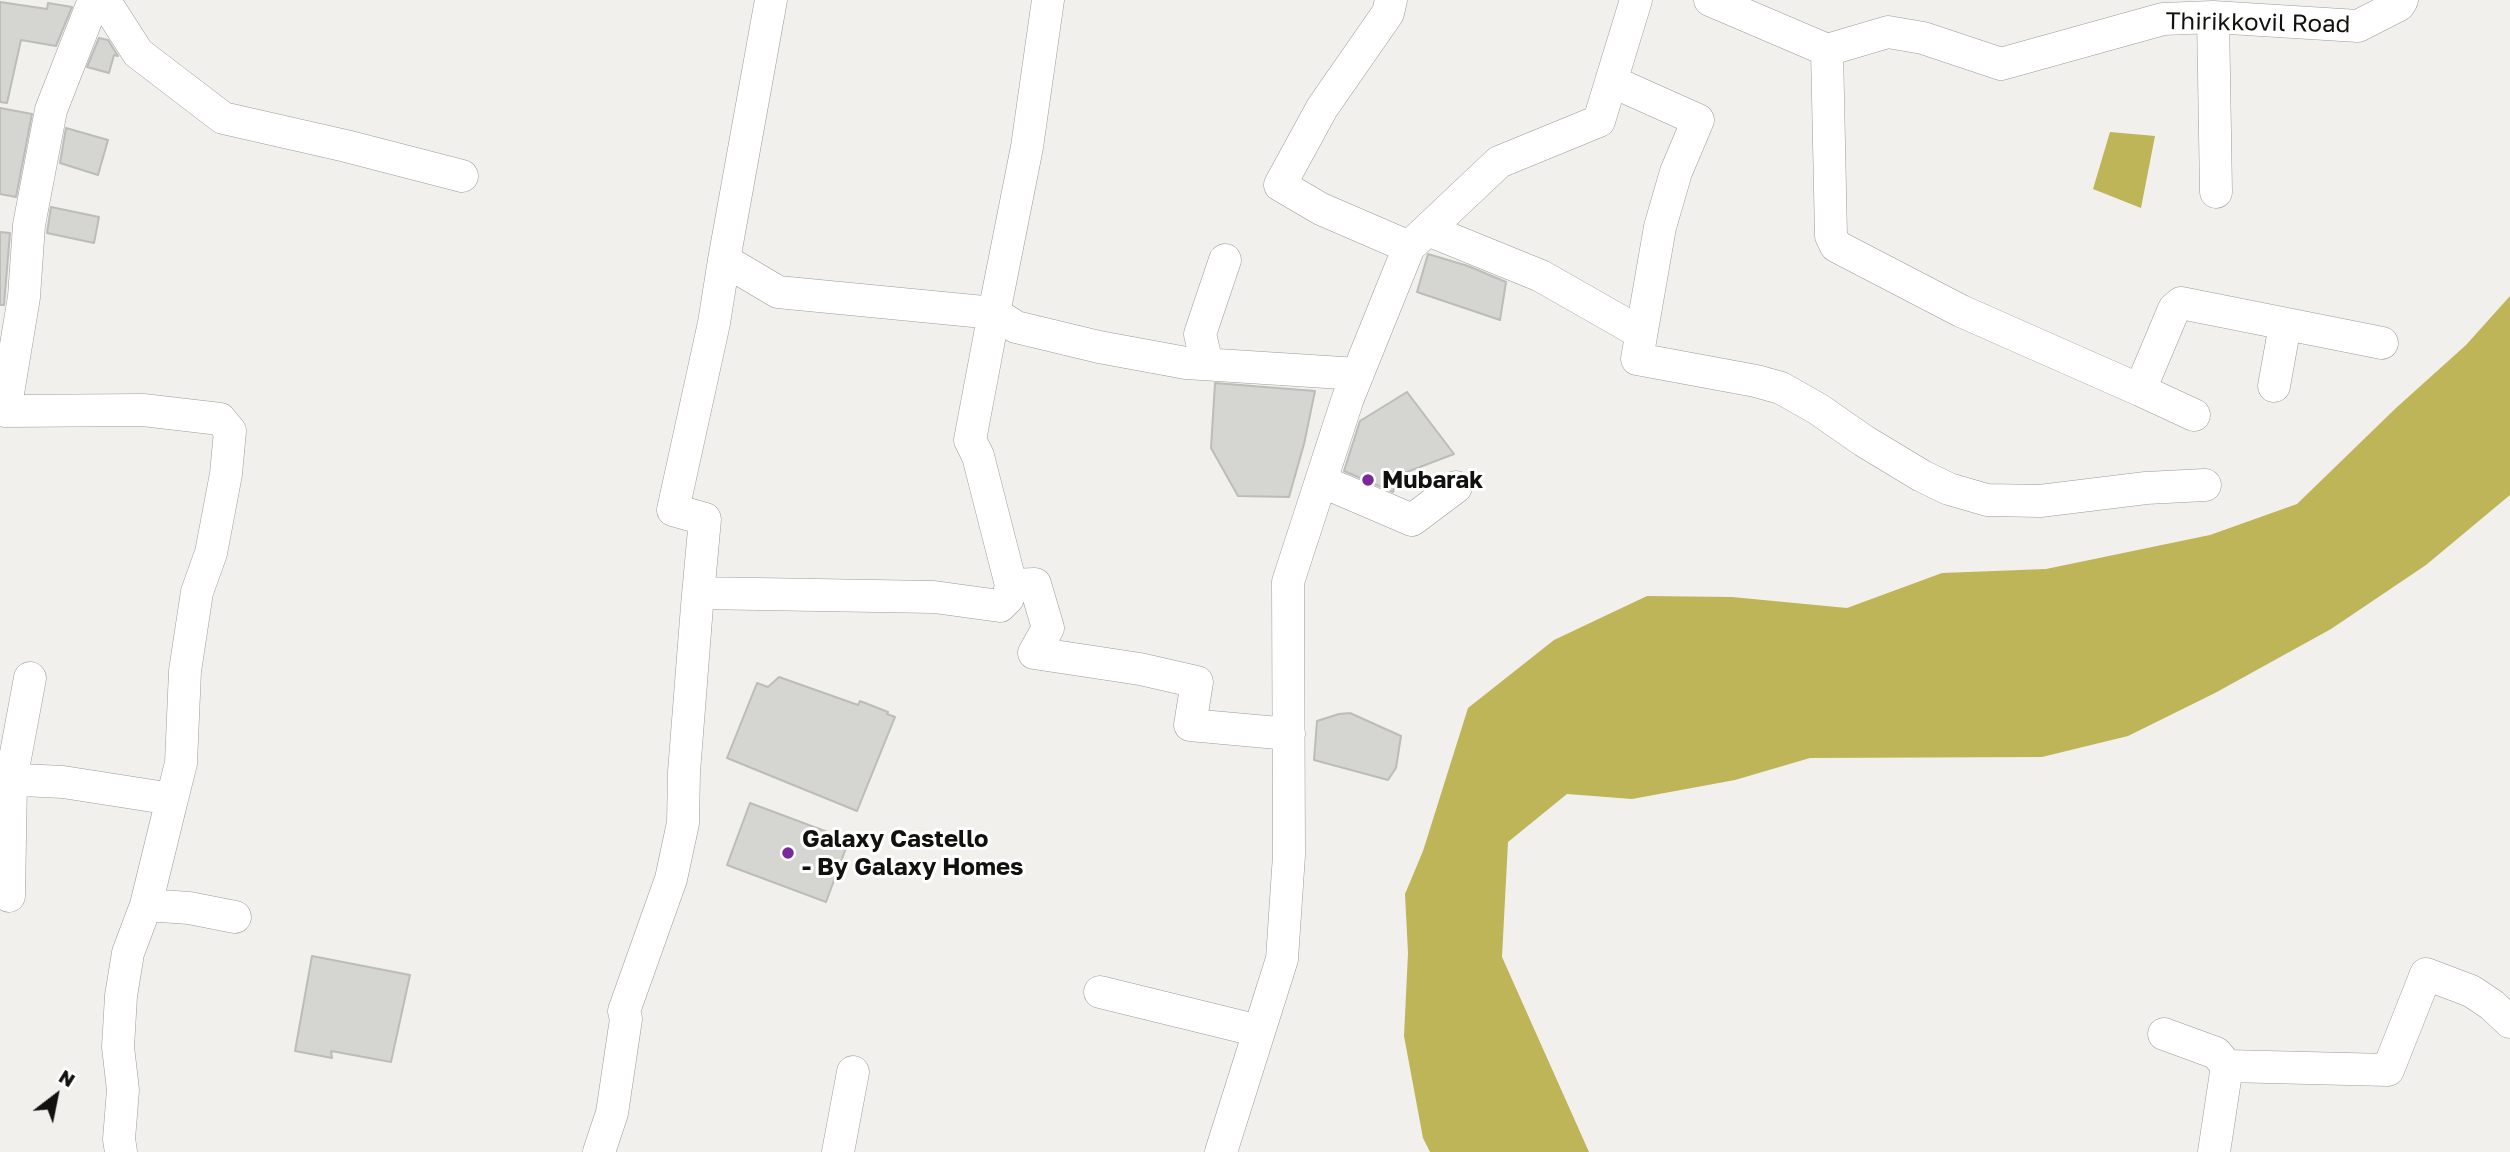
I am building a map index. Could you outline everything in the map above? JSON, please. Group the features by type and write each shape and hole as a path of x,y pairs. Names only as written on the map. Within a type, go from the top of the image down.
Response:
{"street":[{"path":"93,0 51,110 29,225 24,297 2,411 144,410 220,419 230,431 226,474 211,552 197,592 185,671 181,763 146,905 128,953 121,996 118,1047 123,1090 119,1139 121,1152"},
{"path":"104,0 138,53 223,118 462,176"},
{"path":"599,1152 612,1113 626,1019 624,1012 671,879 683,823 684,772 705,519 673,510 714,323 771,0"},
{"path":"699,593 934,597 1000,606 1008,598 1011,585 978,456 970,440 1027,147 1048,0"},
{"path":"1391,0 1388,13 1322,108 1280,185 1321,209 1541,276 1641,333"},
{"path":"1221,1152 1282,959 1289,855 1287,582 1358,373 1418,239 1499,162 1599,121 1636,0"},
{"path":"1710,0 1827,50 1833,243 1961,311 2194,415"},
{"name":"Thirikkovil Road","path":"1827,50 1888,32 1923,38 2001,64 2163,19 2213,17 2358,26 2399,5 2402,0"},
{"path":"2213,17 2216,191"},
{"path":"1611,80 1698,120 1666,202 1654,251 1637,359 1739,377 1782,388 1906,467 1949,489 1987,500 2030,502 2146,488 2205,485"},
{"path":"724,260 778,292 994,313 1016,327 1099,347 1186,363 1358,373"},
{"path":"1207,364 1200,334 1225,260"},
{"path":"2140,390 2177,305 2181,303 2382,343"},
{"path":"2274,386 2285,325"},
{"path":"1321,481 1412,520 1457,487"},
{"path":"1011,585 1035,584 1048,628 1034,653 1140,669 1197,682 1190,724 1289,734"},
{"path":"9,896 5,780 30,678"},
{"path":"5,780 63,782 172,799"},
{"path":"146,905 189,908 235,917"},
{"path":"2164,1034 2216,1053 2227,1066 2388,1070 2426,974 2471,991 2492,1004 2510,1022"},
{"path":"1100,992 1259,1031"},
{"path":"2214,1152 2227,1066"},
{"path":"838,1152 853,1072"}],"shaded area":[{"path":"2110,132 2155,136 2141,208 2093,189"},
{"path":"2510,296 2510,495 2426,565 2331,629 2215,693 2128,736 2042,757 1810,758 1735,780 1632,799 1567,794 1508,842 1502,957 1589,1152 1430,1152 1423,1138 1404,1036 1408,953 1405,894 1423,851 1468,708 1554,640 1647,596 1732,597 1847,608 1942,573 2046,569 2210,535 2297,504 2466,345"}],"building":[{"path":"0,2 47,9 48,3 72,7 56,46 21,40 7,103 0,102"},
{"path":"99,38 108,40 118,56 114,55 109,73 87,67"},
{"path":"0,108 32,114 16,197 0,194"},
{"path":"66,128 108,140 98,175 60,163"},
{"path":"51,207 99,217 94,243 47,233"},
{"path":"0,232 10,233 4,305 0,305"},
{"path":"1428,254 1468,266 1506,282 1500,320 1417,292"},
{"path":"1215,383 1315,391 1289,497 1238,496 1211,448"},
{"path":"1407,392 1454,454 1399,475 1393,492 1344,471 1360,421"},
{"path":"779,677 858,705 860,701 895,717 857,811 727,758 757,683 768,687"},
{"path":"1350,713 1401,736 1396,768 1388,780 1314,760 1317,721"},
{"name":"Galaxy Castello - By Galaxy Homes","path":"750,803 849,840 826,902 727,865"},
{"path":"312,956 410,975 391,1062 331,1051 332,1058 295,1051"}],"place":[{"name":"Mubarak","path":"1368,480"},
{"name":"Galaxy Castello - By Galaxy Homes","path":"788,853"}]}
